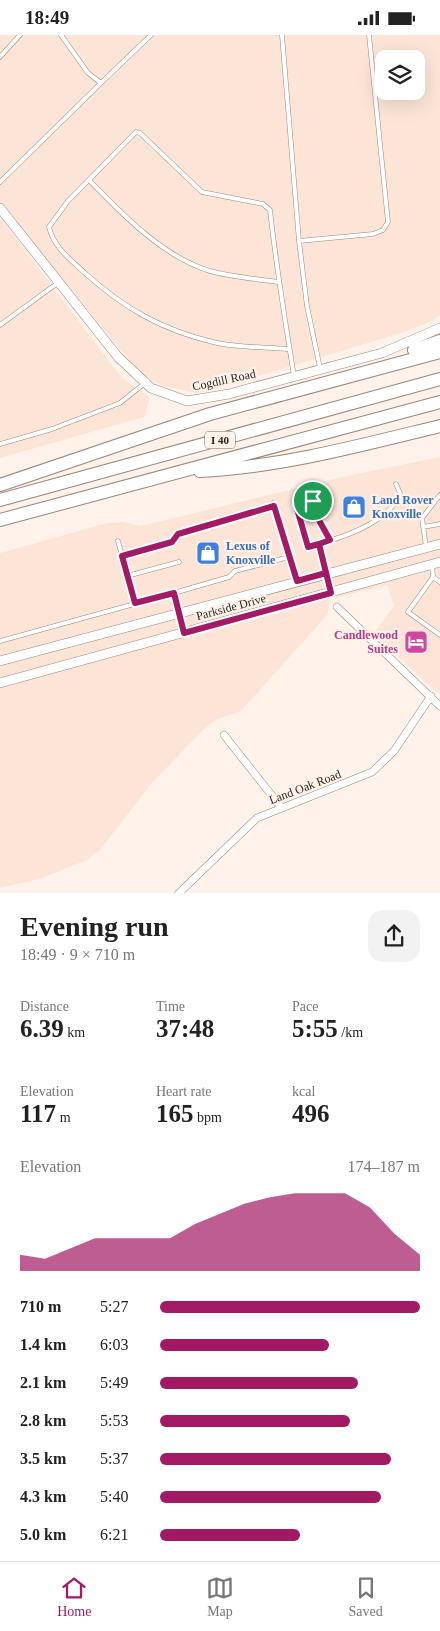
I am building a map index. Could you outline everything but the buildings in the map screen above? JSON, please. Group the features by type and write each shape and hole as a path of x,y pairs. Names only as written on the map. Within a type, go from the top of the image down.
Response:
{"highway":[{"path":"0,485 210,414 440,341"},
{"path":"210,414 440,352"},
{"name":"I 40","path":"0,500 440,379"},
{"name":"I 40","path":"0,520 440,402"},
{"path":"173,473 252,466 344,449 440,426"}],"street":[{"name":"Cogdill Road","path":"0,208 118,357 151,389 187,401 229,394 320,368 382,353 440,328"},
{"name":"Parkside Drive","path":"0,661 440,544"},
{"name":"Parkside Drive","path":"0,683 436,563"},
{"path":"337,607 440,706"},
{"name":"Land Oak Road","path":"178,893 257,818 372,772 394,751 431,696"},
{"path":"224,735 281,807"}],"lane":[{"path":"0,57 20,35"},
{"path":"61,35 88,73 101,83"},
{"path":"0,182 151,35"},
{"path":"282,35 302,268 320,368"},
{"path":"299,241 374,234 383,230 388,222 369,35"},
{"path":"289,349 214,342 157,325 113,299 59,250 52,238 49,227 68,201 136,132 140,133 202,192 263,204 270,210 278,283 294,376"},
{"path":"89,180 119,211 161,247 210,271 278,283"},
{"path":"0,325 59,283"},
{"path":"0,444 52,429 120,403 145,383"},
{"path":"328,497 296,505 308,547 349,535 390,510 400,493 396,484"},
{"path":"426,547 422,518 440,495"},
{"path":"313,501 316,515 330,540"},
{"path":"122,556 172,542 178,534 273,504 297,581"},
{"path":"423,527 440,524"},
{"path":"118,541 135,603"},
{"path":"319,544 331,593"},
{"path":"0,641 229,577 235,571 288,557"},
{"path":"127,576 179,562"},
{"path":"436,563 434,577 408,612 440,635"},
{"path":"434,577 440,581"},
{"path":"174,593 184,633"}],"shaded area":[{"path":"0,35 440,35 440,315 432,321 404,332 197,393 166,387 148,379 133,365 0,202"},
{"path":"0,217 121,377 150,398 144,417 0,458"},
{"path":"440,457 440,695 373,634 394,606 387,585 330,599 328,614 241,711 215,720 202,731 151,784 100,850 87,860 39,879 0,888 0,553 107,523 123,522 141,526 342,477"}],"place":[{"name":"Land Rover Knoxville","path":"354,507"},
{"name":"Lexus of Knoxville","path":"208,553"},
{"name":"Candlewood Suites","path":"416,642"}],"route":[{"path":"313,501 296,505 308,547 319,544 331,593 184,633 174,593 135,603 122,556 172,542 178,534 274,506 288,557 297,581 326,573 319,544 330,540 316,515 313,501"}]}
